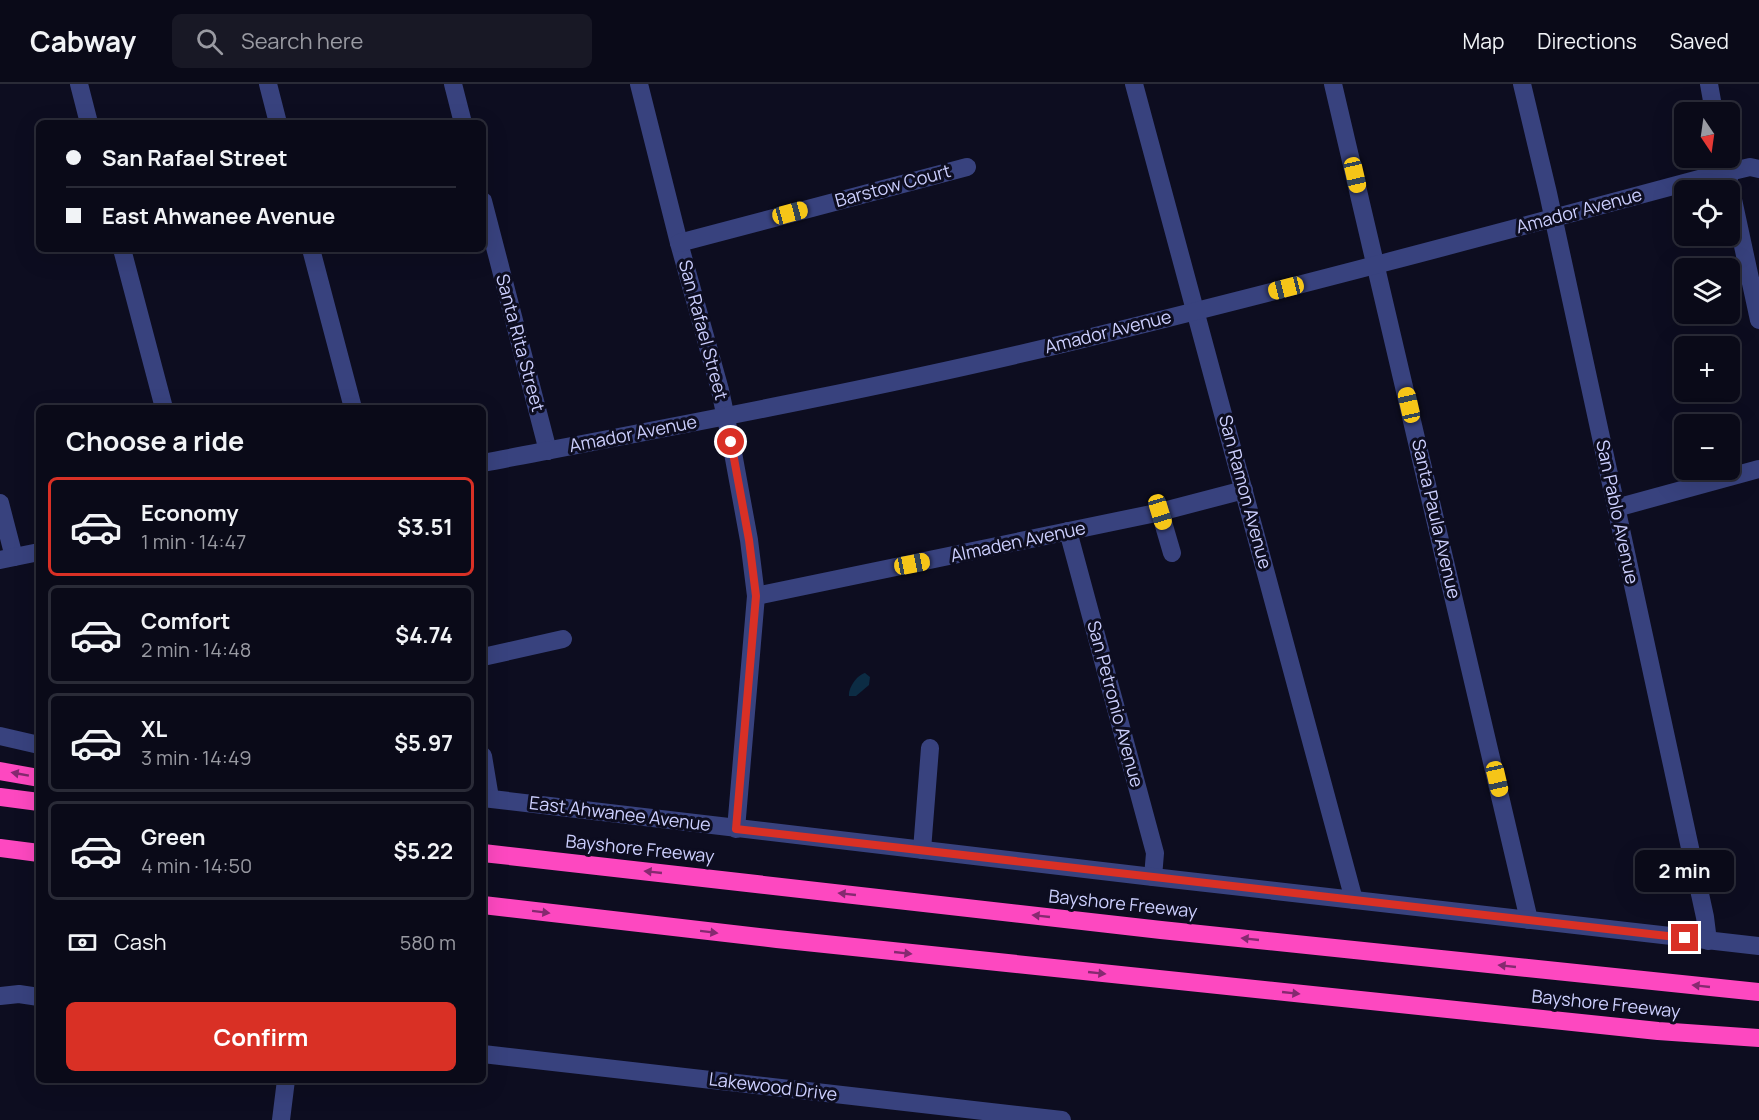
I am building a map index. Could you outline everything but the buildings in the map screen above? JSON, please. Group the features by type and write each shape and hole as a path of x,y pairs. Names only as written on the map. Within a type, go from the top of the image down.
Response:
{"highway":[{"path":"0,771 36,777"},
{"path":"0,797 36,802"},
{"path":"0,848 36,853"},
{"path":"0,858 36,853"},
{"name":"Bayshore Freeway","path":"486,853 1161,930 1759,992"},
{"name":"Bayshore Freeway","path":"486,905 789,941 1646,1030 1759,1038"}],"street":[{"path":"79,84 88,120"},
{"path":"268,84 277,120"},
{"path":"453,84 462,120"},
{"name":"San Rafael Street","path":"639,84 726,415 749,540 756,596 736,829"},
{"name":"San Ramon Avenue","path":"1134,84 1354,900"},
{"name":"Santa Paula Avenue","path":"1333,84 1528,920"},
{"name":"San Pablo Avenue","path":"1522,84 1705,917 1708,941"},
{"path":"1708,84 1712,102"},
{"name":"Amador Avenue","path":"1740,166 1759,169"},
{"name":"Barstow Court","path":"679,243 966,167"},
{"name":"Amador Avenue","path":"486,462 726,415 1074,341 1553,218 1715,168"},
{"path":"1726,168 1756,291 1759,320"},
{"name":"Santa Rita Street","path":"486,213 548,451"},
{"path":"123,252 163,405"},
{"path":"312,252 352,405"},
{"path":"1616,508 1759,468"},
{"name":"Almaden Avenue","path":"756,596 1160,512 1244,490"},
{"path":"0,502 7,559 36,553"},
{"path":"1160,512 1172,553"},
{"name":"San Petronio Avenue","path":"1068,531 1155,853 1153,877"},
{"path":"486,656 562,639"},
{"path":"0,736 36,744"},
{"path":"922,850 930,748"},
{"name":"East Ahwanee Avenue","path":"487,798 736,829 1759,946"},
{"path":"0,996 19,994 36,997"},
{"name":"Lakewood Drive","path":"486,1054 1062,1120"},
{"path":"281,1120 286,1083"}],"water":[{"path":"865,673 870,677 869,685 856,696 849,696 854,682"}],"route":[{"path":"731,442 749,540 756,596 736,829 1685,938"}]}
